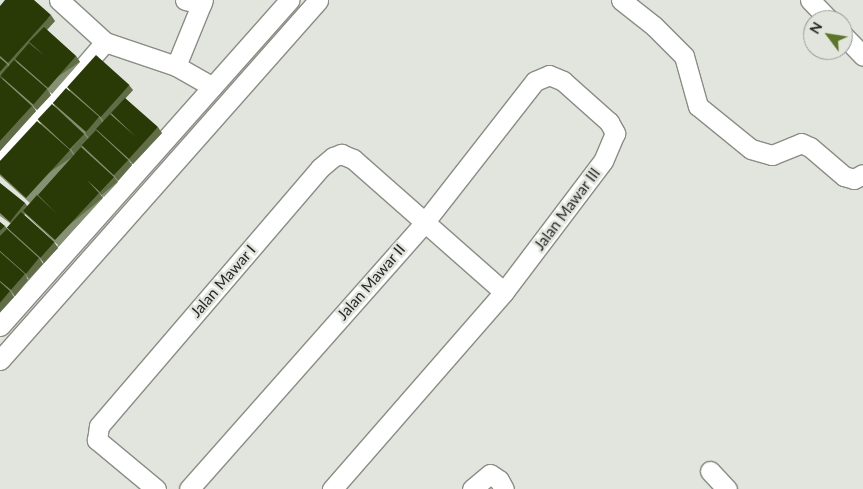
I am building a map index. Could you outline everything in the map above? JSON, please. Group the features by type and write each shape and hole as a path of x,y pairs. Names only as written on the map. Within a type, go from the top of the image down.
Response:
{"street":[{"path":"58,0 105,42 176,66 211,86"},
{"path":"0,326 288,0"},
{"path":"0,360 318,0"},
{"path":"621,0 654,26 684,56 698,106 751,149 772,155 800,143 810,146 844,176 854,179 863,174"},
{"path":"810,0 820,10"},
{"path":"176,66 196,1"},
{"path":"0,164 105,42"},
{"path":"853,46 863,56"},
{"name":"Jalan Mawar III","path":"332,489 504,292 603,161 615,140 615,133 609,122 563,82 550,75"},
{"name":"Jalan Mawar II","path":"189,489 424,222 535,81 550,75"},
{"name":"Jalan Mawar I","path":"156,489 140,482 97,440 99,426 320,168 333,157 347,155 424,222"},
{"path":"424,222 504,292"},
{"path":"710,471 727,489"},
{"path":"472,489 486,475 494,475 501,484"}],"building":[{"path":"5,0 34,0 51,15 8,63 0,56 0,6"},
{"path":"44,27 76,56 48,88 15,59 29,43 45,56 29,42"},
{"path":"96,55 129,85 101,117 67,87"},
{"path":"0,58 7,64 0,72"},
{"path":"14,60 47,89 33,105 0,76"},
{"path":"0,77 32,106 0,141"},
{"path":"66,88 99,117 86,132 53,103"},
{"path":"125,98 158,127 129,159 96,129 110,114 136,137 111,113"},
{"path":"52,104 84,134 70,149 38,119"},
{"path":"37,121 70,150 26,198 0,174 0,161"},
{"path":"96,130 128,160 114,175 82,145"},
{"path":"81,147 114,177 100,192 87,180 99,193 55,240 23,211 37,195 56,213 38,195"},
{"path":"0,183 25,203 10,222 0,213"},
{"path":"21,212 54,242 40,258 7,228"},
{"path":"0,222 5,226 0,231"},
{"path":"7,229 39,258 26,274 0,251 0,236"},
{"path":"0,252 25,274 11,290 0,281"},
{"path":"0,282 10,291 0,303"}]}
